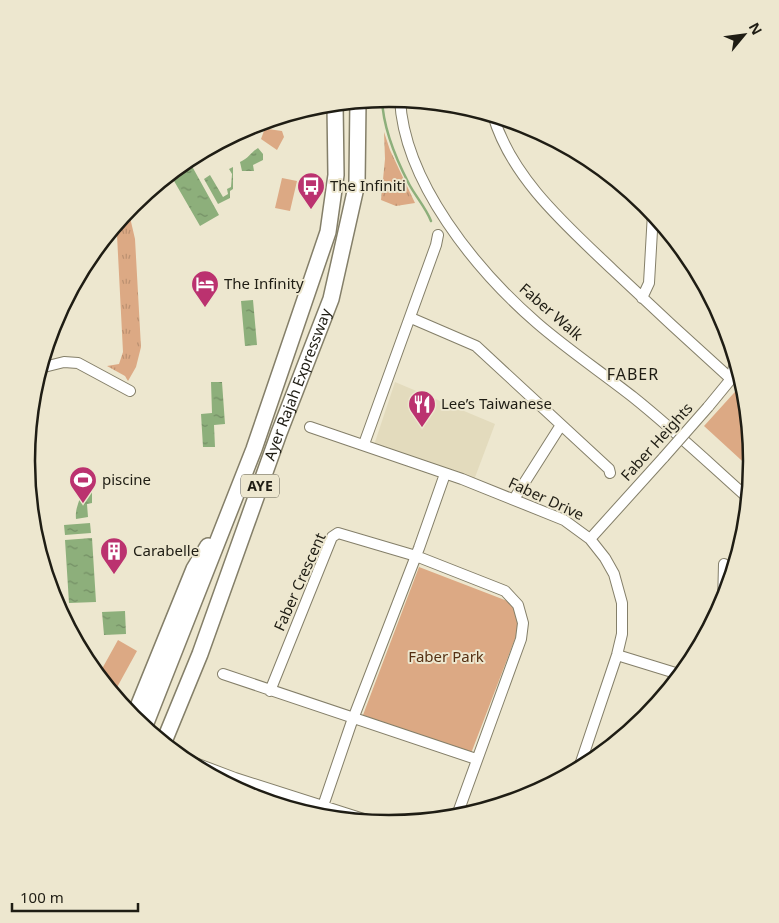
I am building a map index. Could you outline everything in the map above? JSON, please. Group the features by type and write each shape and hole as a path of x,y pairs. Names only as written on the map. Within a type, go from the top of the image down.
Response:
{"highway":[{"name":"Ayer Rajah Expressway","path":"166,736 200,654 279,433 331,299 357,184 358,109"},
{"name":"Ayer Rajah Expressway","path":"147,720 254,449 328,232 336,175 335,111"},
{"path":"135,708 194,569 228,514"}],"street":[{"name":"Faber Walk","path":"401,107 404,130 417,171 442,214 475,259 536,323 634,398 742,494"},
{"path":"497,124 508,152 529,183 581,240 731,379"},
{"path":"642,298 650,283 653,224"},
{"path":"364,444 411,318 436,246 438,235"},
{"path":"411,318 476,346 608,469 610,473"},
{"path":"48,366 64,362 78,363 130,391"},
{"name":"Faber Heights","path":"590,539 708,407 731,379 733,373"},
{"path":"514,499 561,425"},
{"name":"Faber Drive","path":"310,427 364,444 514,499 564,520 590,539 614,574 622,603 622,634 617,655 582,759"},
{"path":"324,806 354,717 416,556 445,474"},
{"name":"Faber Crescent","path":"270,691 332,537 344,534 416,556"},
{"path":"416,556 505,591 518,605 523,624 521,638 459,809"},
{"path":"724,564 724,579"},
{"path":"617,655 674,673"},
{"path":"223,674 476,759"},
{"path":"251,788 345,813"}],"shaded area":[{"path":"395,382 495,424 474,480 374,445"}],"green space":[{"path":"268,129 282,131 284,137 277,150 261,139 264,131"},
{"path":"384,132 390,150 415,203 396,206 381,200 385,159"},
{"path":"282,178 297,181 290,211 275,208"},
{"path":"131,220 135,239 141,347 136,367 128,381 125,376 107,366 119,364 123,352 117,235"},
{"path":"737,390 741,415 744,463 704,426"},
{"name":"Faber Park","path":"419,567 515,604 521,623 470,756 363,715"},
{"path":"118,640 137,651 117,688 102,668"}],"water":[{"path":"258,148 263,154 263,160 253,165 254,171 242,171 240,162"},
{"path":"193,167 219,215 200,226 174,180"},
{"path":"233,167 233,189 230,191 230,198 218,204 204,179 210,175 223,197 228,194 227,189 231,187 232,174 229,169"},
{"path":"253,300 257,345 245,346 241,301"},
{"path":"211,382 222,382 225,424 214,425 215,447 203,447 201,414 212,413"},
{"name":"piscine","path":"86,490 92,492 92,503 87,504 88,517 76,519 81,493"},
{"path":"90,523 91,533 65,535 64,525"},
{"path":"92,538 96,602 69,603 65,540"},
{"path":"125,611 126,634 104,635 102,612"}],"waterway":[{"path":"383,107 388,132 399,164 431,221"}],"place":[{"name":"The Infiniti","path":"311,210"},
{"name":"The Infinity","path":"205,308"},
{"name":"Lee’s Taiwanese","path":"422,428"},
{"name":"piscine","path":"83,504"},
{"name":"Carabelle","path":"114,575"}],"district":[{"name":"FABER","path":"633,374"}]}
